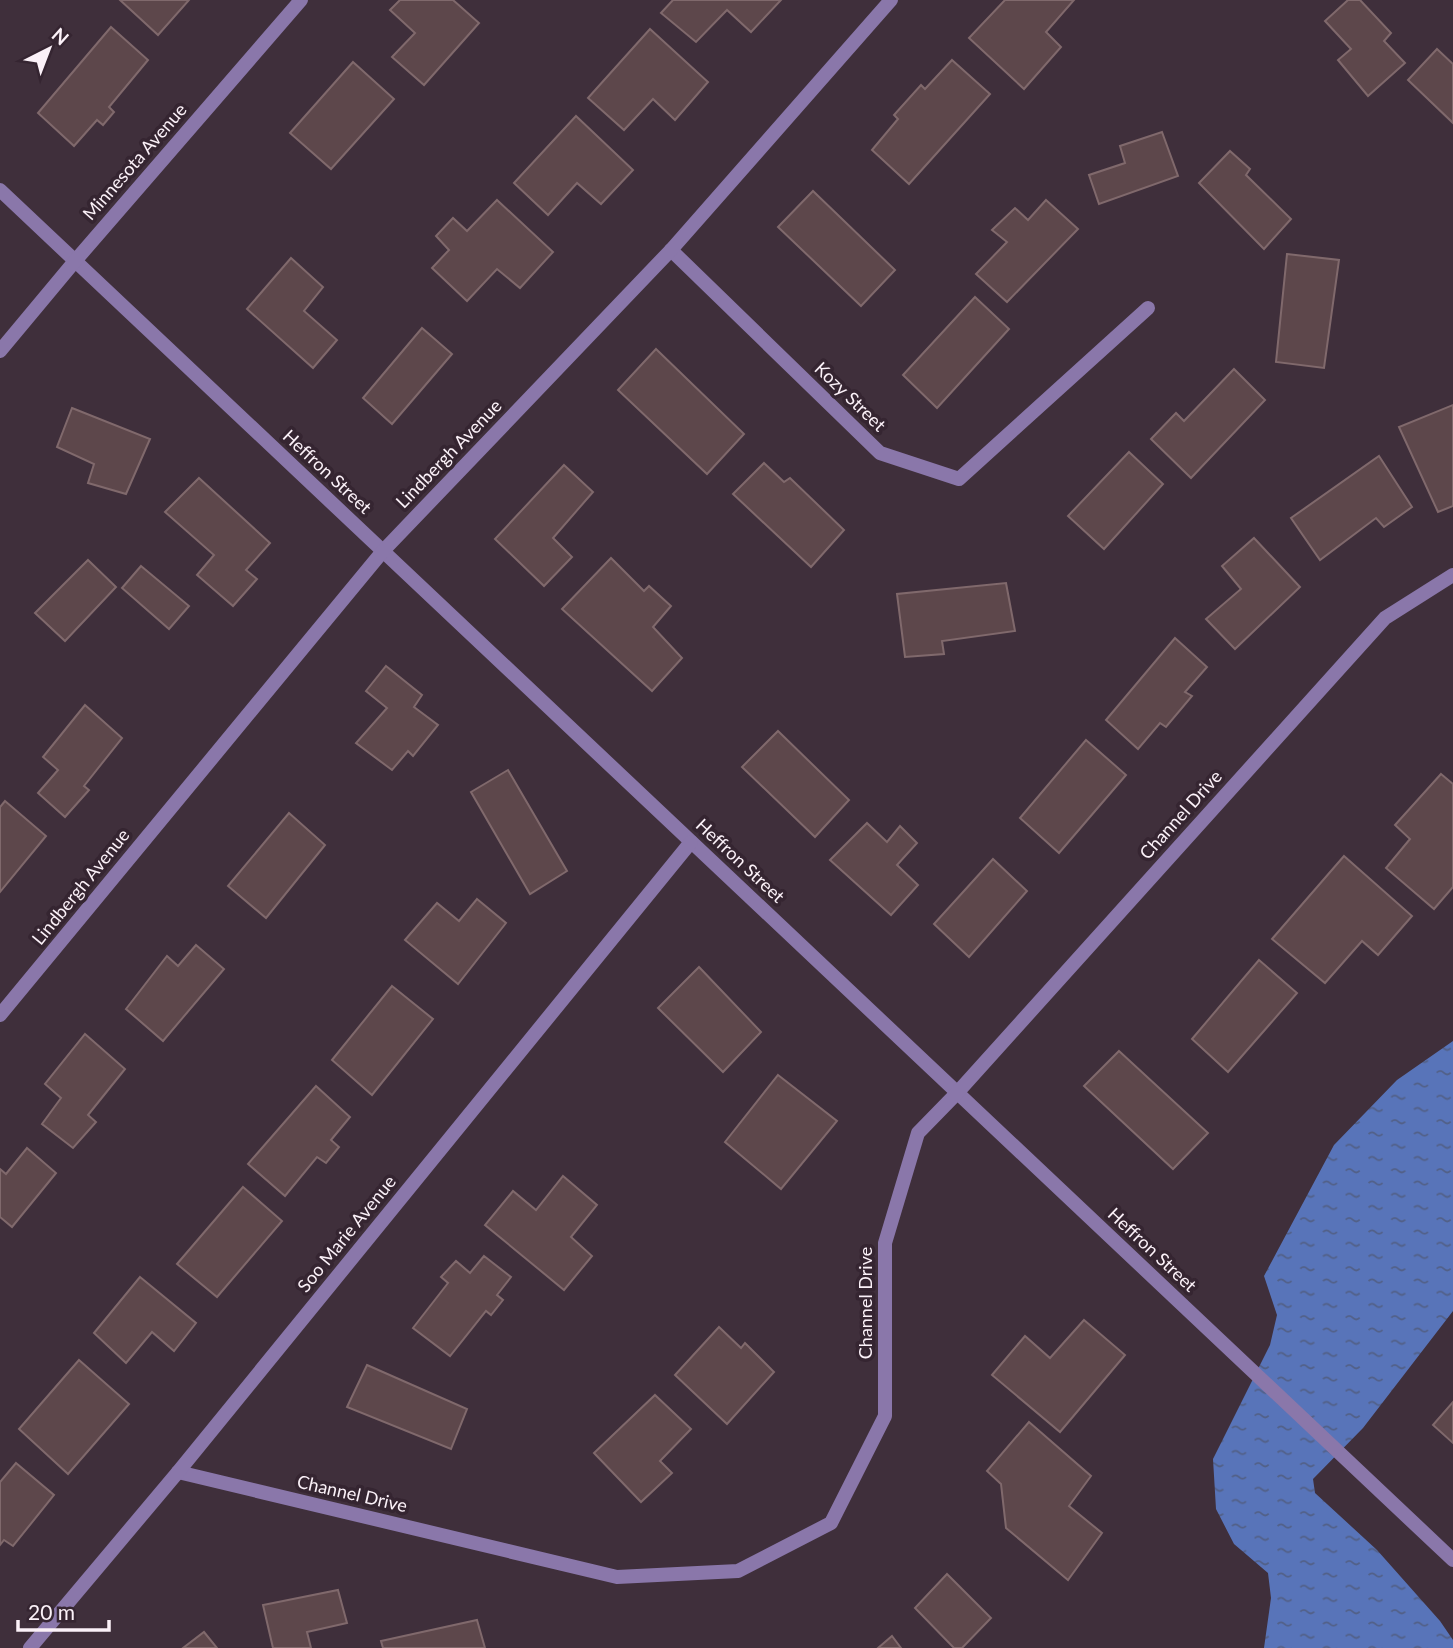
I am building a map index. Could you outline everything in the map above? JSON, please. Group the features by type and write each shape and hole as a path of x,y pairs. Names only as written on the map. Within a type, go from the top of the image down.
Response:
{"street":[{"name":"Minnesota Avenue","path":"0,351 301,0"},
{"name":"Lindbergh Avenue","path":"0,1015 383,551 671,250 891,0"},
{"name":"Heffron Street","path":"0,190 1453,1560"},
{"name":"Kozy Street","path":"671,250 880,453 959,479 1148,307"},
{"name":"Channel Drive","path":"178,1472 617,1577 738,1571 831,1522 885,1416 885,1243 918,1133 1385,618 1453,575"},
{"name":"Soo Marie Avenue","path":"30,1648 178,1472 691,842"}],"water":[{"path":"1453,1041 1453,1311 1363,1428 1313,1479 1315,1493 1377,1550 1440,1621 1453,1640 1453,1648 1264,1648 1271,1598 1268,1573 1234,1544 1216,1509 1213,1459 1270,1345 1277,1315 1264,1276 1334,1145 1397,1080"}],"building":[{"path":"120,0 189,0 158,35"},
{"path":"400,0 453,0 479,23 424,85 392,57 415,33 390,10"},
{"path":"673,0 781,0 751,32 727,10 696,42 661,13"},
{"path":"1005,0 1074,0 1046,32 1061,47 1024,89 969,38"},
{"path":"1348,0 1360,0 1391,33 1384,41 1405,63 1368,96 1338,60 1351,49 1325,21"},
{"path":"111,27 148,60 109,107 114,112 103,125 97,120 74,146 38,113"},
{"path":"650,29 708,82 675,120 653,99 624,130 588,98"},
{"path":"1437,49 1453,64 1453,123 1408,80"},
{"path":"952,60 990,94 909,184 872,150 898,119 894,115 921,85 925,89"},
{"path":"353,62 394,99 331,169 290,133"},
{"path":"576,116 633,170 601,204 577,183 548,215 514,183"},
{"path":"1162,132 1178,176 1099,204 1089,175 1125,163 1120,146"},
{"path":"1230,151 1250,169 1246,175 1291,219 1264,249 1199,183"},
{"path":"813,191 895,270 861,306 778,227"},
{"path":"497,200 553,252 520,288 497,269 467,301 432,268 449,250 436,236 453,218 467,231"},
{"path":"1046,200 1078,229 1007,302 976,274 1007,242 992,230 1015,208 1028,220"},
{"path":"1287,254 1339,260 1324,368 1276,362"},
{"path":"291,258 323,287 304,311 337,340 313,368 247,309"},
{"path":"975,297 1009,329 937,408 903,375"},
{"path":"422,328 452,354 392,424 363,398"},
{"path":"656,349 744,434 707,474 618,390"},
{"path":"1234,369 1265,400 1191,478 1151,439 1176,413 1184,421"},
{"path":"1453,405 1453,506 1438,512 1399,427"},
{"path":"72,408 150,439 126,494 88,483 94,464 57,447"},
{"path":"1129,452 1163,484 1104,549 1068,516"},
{"path":"1379,456 1412,507 1384,527 1376,518 1320,560 1291,518"},
{"path":"764,463 784,482 790,478 844,530 811,567 733,494"},
{"path":"564,465 593,492 553,538 572,557 544,586 495,539"},
{"path":"199,478 270,543 246,570 257,579 233,606 197,575 214,555 165,512"},
{"path":"1254,538 1300,587 1235,649 1206,619 1241,589 1222,566"},
{"path":"611,558 644,591 649,586 671,606 653,627 682,658 652,691 562,609"},
{"path":"88,560 116,587 65,641 35,613"},
{"path":"141,566 189,606 169,629 122,588"},
{"path":"1006,583 1015,631 942,641 944,654 905,657 897,594"},
{"path":"1175,638 1207,667 1185,692 1192,696 1166,727 1160,723 1138,749 1106,720"},
{"path":"386,666 422,695 414,707 438,725 413,756 408,751 392,770 356,743 387,708 366,691"},
{"path":"85,705 122,738 84,786 89,790 65,817 38,793 58,770 43,757"},
{"path":"778,731 849,800 815,837 742,767"},
{"path":"1086,740 1126,775 1059,853 1020,818"},
{"path":"508,770 567,871 530,894 471,792"},
{"path":"1441,774 1453,784 1453,887 1434,909 1386,868 1410,839 1395,825"},
{"path":"5,801 46,836 0,892 0,807"},
{"path":"289,813 325,845 266,918 228,886"},
{"path":"867,823 887,842 900,826 917,843 897,865 918,885 891,915 830,860"},
{"path":"1344,856 1412,916 1378,955 1362,941 1325,983 1272,939"},
{"path":"993,859 1027,891 969,957 934,924"},
{"path":"477,899 506,923 458,984 405,940 437,903 459,921"},
{"path":"196,945 224,969 163,1041 126,1009 167,956 178,966"},
{"path":"1259,960 1297,993 1228,1072 1192,1039"},
{"path":"699,967 761,1032 723,1072 658,1008"},
{"path":"392,986 433,1019 372,1095 332,1060"},
{"path":"85,1034 125,1069 88,1115 96,1122 73,1148 42,1124 61,1098 45,1084"},
{"path":"1119,1051 1208,1133 1173,1169 1084,1086"},
{"path":"778,1075 837,1121 781,1189 725,1142"},
{"path":"316,1086 350,1117 331,1140 339,1147 326,1163 317,1157 285,1196 248,1164"},
{"path":"27,1148 56,1173 12,1227 0,1217 0,1169 6,1174"},
{"path":"563,1176 597,1205 571,1237 592,1256 564,1290 485,1225 513,1191 536,1210"},
{"path":"243,1187 282,1221 217,1297 177,1264"},
{"path":"484,1256 511,1277 497,1295 503,1300 491,1315 486,1311 450,1356 413,1328 448,1283 441,1277 456,1261 470,1273"},
{"path":"140,1277 196,1323 174,1351 152,1332 126,1363 94,1333"},
{"path":"1084,1320 1125,1355 1060,1432 992,1375 1025,1336 1050,1358"},
{"path":"719,1327 741,1348 745,1343 774,1372 727,1424 675,1375"},
{"path":"79,1360 129,1404 68,1474 19,1429"},
{"path":"367,1365 467,1409 451,1449 347,1407"},
{"path":"655,1395 691,1429 660,1461 672,1473 641,1502 594,1453"},
{"path":"1453,1402 1453,1443 1433,1425"},
{"path":"1029,1422 1091,1476 1069,1506 1102,1533 1068,1580 1006,1528 1001,1484 987,1471"},
{"path":"16,1463 54,1495 13,1546 4,1540 0,1545 0,1482"},
{"path":"947,1574 991,1618 962,1648 954,1648 915,1608"},
{"path":"338,1590 347,1623 307,1632 311,1648 273,1648 263,1605"},
{"path":"477,1620 485,1648 383,1648 381,1641"},
{"path":"204,1632 217,1648 183,1648"},
{"path":"892,1636 901,1648 878,1648"}]}
